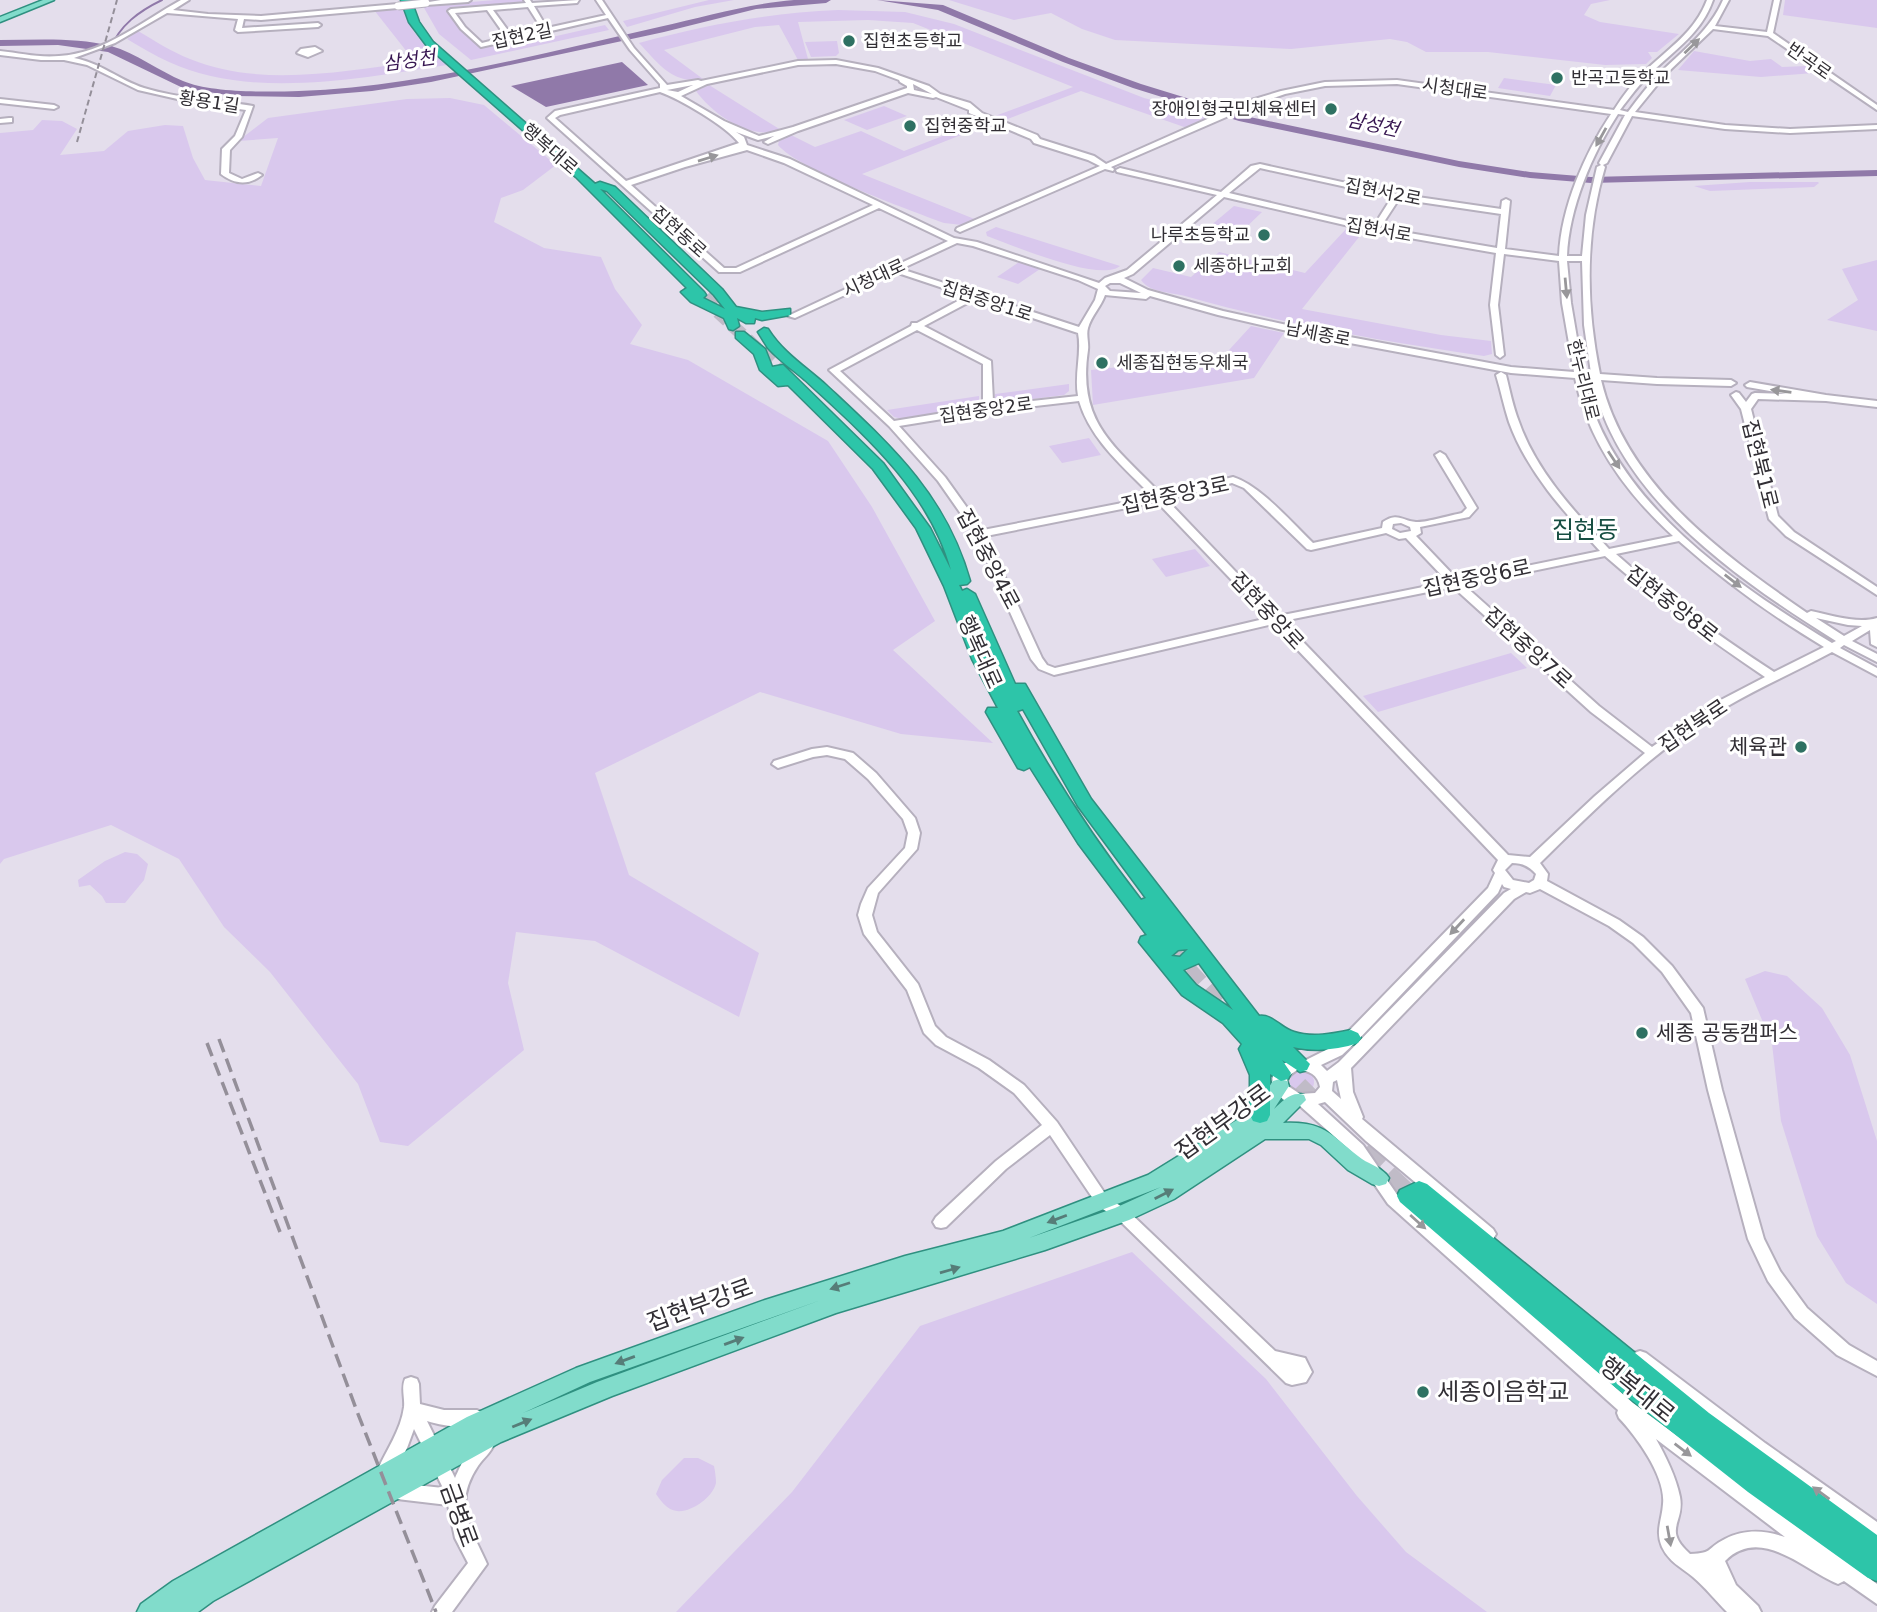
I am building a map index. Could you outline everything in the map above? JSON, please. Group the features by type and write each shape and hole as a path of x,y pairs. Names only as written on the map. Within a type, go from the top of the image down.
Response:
{"highway":[{"name":"행복대로","path":"421,2 428,29 462,60 480,82"},
{"name":"행복대로","path":"402,3 430,44 480,82 596,187"},
{"path":"780,365 775,349 759,326 706,295 594,199 596,187 611,189 706,295 747,314 789,314"},
{"path":"706,295 701,306 722,317 760,352 780,365"},
{"path":"735,331 755,336 759,326 789,314"},
{"path":"780,365 774,336 789,314"},
{"name":"행복대로","path":"780,365 878,466 923,528 957,584 987,657"},
{"path":"987,657 988,699 1009,742 1074,842 1259,1031 1304,1065"},
{"path":"987,657 1021,691 1084,802 1151,892 1184,952 1189,990 1225,1022 1258,1060 1262,1078 1257,1103 1260,1124"},
{"path":"1184,952 1219,969 1256,1015 1282,1036 1310,1044 1360,1038"},
{"path":"1189,990 1230,1018 1280,1080"},
{"name":"행복대로","path":"1877,1550 1794,1493 1640,1376 1414,1193 1624,1381 1757,1484 1877,1569"}],"main road":[{"path":"0,20 50,0"},
{"name":"집현부강로","path":"492,1426 605,1389 835,1304 1045,1242 1122,1214 1167,1193 1260,1124 1280,1080"},
{"name":"집현부강로","path":"149,1612 181,1589 388,1482 583,1374 765,1310 905,1265 1005,1239 1103,1202 1155,1181 1301,1101"},
{"path":"1260,1124 1313,1133 1328,1140 1355,1164 1379,1178"},
{"name":"집현부강로","path":"178,1612 388,1482"}],"street":[{"path":"166,11 186,0"},
{"path":"166,11 241,18 322,13 402,3 468,0"},
{"path":"599,0 604,3 609,16 632,49 653,70 687,86 688,96 700,105 699,107"},
{"name":"한누리대로","path":"1710,0 1703,16 1686,38 1642,77 1615,112 1588,164 1568,216 1564,259 1567,304 1580,375 1591,419 1614,461 1680,538 1746,591 1877,673"},
{"name":"한누리대로","path":"1726,0 1711,27 1664,74 1630,114 1602,165 1586,222 1587,317 1597,377 1613,430 1631,460 1651,486 1700,537 1799,611 1877,659"},
{"name":"반곡로","path":"1777,0 1770,34 1877,108"},
{"path":"574,1 581,23"},
{"name":"집현2길","path":"574,1 528,2 451,11 463,28 481,45 609,16"},
{"path":"528,2 546,32"},
{"path":"489,8 511,39"},
{"name":"황용1길","path":"63,58 114,43 144,22 166,11"},
{"path":"310,48 322,13"},
{"path":"241,18 238,30 318,25"},
{"path":"1711,27 1770,34"},
{"name":"황용1길","path":"0,53 89,63 141,89 195,101 250,108 238,137 226,149 225,174 245,182 258,175"},
{"path":"667,91 680,84 788,65 836,62 887,73 918,90 1108,166"},
{"path":"653,70 652,73 664,84 667,91 699,107 747,145 901,214 972,234 1105,284"},
{"path":"667,91 688,90 705,82 761,70"},
{"name":"시청대로","path":"1119,170 1136,158 1255,103 1302,88 1375,81 1445,87 1630,114 1679,125 1748,132 1792,134 1877,129"},
{"path":"747,145 757,138 795,129 918,90"},
{"name":"집현동로","path":"667,91 558,113 551,118 722,270 729,272 880,205"},
{"path":"0,101 54,107"},
{"path":"0,121 9,120"},
{"path":"721,123 767,143 787,161"},
{"name":"시청대로","path":"1108,166 1109,163 1209,125"},
{"path":"625,184 747,145 767,143 795,129"},
{"path":"1042,140 1096,157 1119,160"},
{"name":"집현서로","path":"1119,160 1174,182"},
{"path":"958,230 1108,166"},
{"name":"집현서로","path":"1108,166 1375,230 1501,251 1564,259 1587,258"},
{"name":"집현서2로","path":"1105,284 1130,272 1254,168 1260,166 1397,196 1503,212"},
{"path":"972,234 1103,173 1119,170"},
{"path":"1375,230 1397,196"},
{"path":"1489,364 1510,370 1510,364 1500,355 1494,304 1506,201"},
{"path":"901,214 959,241 1105,284"},
{"name":"시청대로","path":"789,314 958,230"},
{"name":"시청대로","path":"789,314 972,234"},
{"name":"집현서2로","path":"1122,294 1131,291 1138,270 1153,254"},
{"name":"집현중앙1로","path":"893,269 1083,335"},
{"path":"1080,398 1083,335 1091,311 1101,298 1105,284"},
{"name":"남세종로","path":"1105,284 1132,285 1191,305"},
{"name":"남세종로","path":"1105,284 1122,294 1191,305 1296,330 1510,370 1597,377"},
{"path":"1083,335 1105,303 1122,294"},
{"name":"집현중앙4로","path":"972,297 834,370 892,424 942,479 980,534 1043,667 1054,672 1274,620"},
{"path":"915,325 988,363 988,401 992,408"},
{"path":"1489,364 1500,355"},
{"name":"집현중앙8로","path":"1510,370 1511,413 1535,464 1576,518 1607,551 1669,605 1773,677"},
{"path":"1597,377 1733,391 1755,396 1826,398"},
{"path":"1733,391 1749,385 1877,404"},
{"path":"1749,385 1755,388 1755,396"},
{"name":"집현북1로","path":"1733,391 1746,409 1773,517 1790,534 1877,592"},
{"name":"집현북1로","path":"1746,409 1755,396"},
{"name":"집현중앙2로","path":"892,424 992,408 1080,398"},
{"name":"집현중앙로","path":"1080,398 1098,434 1506,861"},
{"path":"1412,531 1396,520 1388,522 1387,530 1394,535 1412,531 1471,512 1472,508 1440,455"},
{"name":"집현중앙3로","path":"980,534 1158,499 1233,480 1247,486 1311,547 1387,530"},
{"name":"집현중앙7로","path":"1412,531 1454,582 1595,709 1652,753"},
{"name":"집현중앙6로","path":"1274,620 1680,538"},
{"path":"1799,611 1831,620 1876,622 1877,644"},
{"name":"집현북로","path":"1532,863 1598,798 1652,753 1722,705 1876,622"},
{"path":"778,764 812,752 827,751 849,756 872,776 909,818 914,833 911,849 873,891 865,915 871,934 913,988 929,1029 941,1041 1019,1089 1052,1126 1103,1202 1122,1214 1270,1357"},
{"path":"1301,1101 1320,1098 1360,1038 1493,890 1500,875 1500,865 1506,861 1522,859 1532,863 1542,874 1540,883"},
{"path":"1500,875 1509,884 1522,888"},
{"path":"1877,1369 1843,1350 1801,1313 1774,1276 1756,1239 1715,1090 1698,1012 1667,969 1638,940 1614,923 1540,883 1522,888 1509,896 1360,1038 1304,1065 1289,1066 1280,1080 1284,1092 1301,1101 1358,1149 1393,1200 1570,1359 1627,1408 1877,1596"},
{"path":"1304,1065 1319,1070 1325,1087 1371,1137 1602,1329 1759,1449 1877,1532"},
{"path":"1343,1066 1347,1100 1371,1137"},
{"path":"941,1222 1001,1165 1052,1126"},
{"path":"1570,1359 1584,1376 1628,1416 1657,1457 1672,1502 1667,1525 1667,1542 1674,1553 1699,1571 1740,1612"},
{"path":"411,1384 412,1408 388,1482 455,1498 471,1462 492,1426 432,1417 412,1408"},
{"name":"금병로","path":"412,1408 455,1498 464,1538 478,1564 441,1612"},
{"path":"1687,1563 1714,1559 1727,1546 1740,1541 1760,1539 1790,1546 1877,1596"},
{"path":"1714,1559 1730,1591 1752,1612"}],"shaded area":[{"path":"523,0 524,3 448,10 465,35 479,46 546,33 552,37 605,25 609,30 471,60 439,34 423,6"},
{"path":"709,0 734,0 695,7 627,27 623,21"},
{"path":"949,0 1610,0 1591,4 1584,15 1600,22 1679,34 1657,52 1648,52 1652,58 1646,64 1605,65 1488,52 1426,52 1407,42 1390,39 1291,49 1115,40 1082,29 1051,13 1014,20"},
{"path":"1785,0 1877,0 1877,28 1783,15"},
{"path":"402,8 414,32 447,65 343,80 270,83 201,74 169,62 127,39 138,31 190,59 245,73 331,73 415,62 374,10"},
{"path":"838,10 905,12 954,24 1144,98 1213,116 1187,128 1081,91 1005,120 995,116 1073,87 913,23 868,20 798,22 808,59 798,60 779,25 755,27 664,50 703,79 692,80 683,79 667,71 639,43 737,21"},
{"path":"837,41 839,53 836,56 811,57 805,42"},
{"path":"1694,51 1750,61 1771,59 1782,67 1806,66 1814,73 1761,77 1678,70"},
{"path":"622,62 648,85 546,107 511,86"},
{"path":"1504,78 1556,85 1550,96 1498,88"},
{"path":"709,85 781,130 758,132 734,124 712,109 696,91"},
{"path":"450,98 484,105 556,165 523,190 501,198 494,222 544,248 601,257 615,289 642,325 630,344 688,360 828,441 872,507 935,621 893,650 993,743 901,734 760,692 595,773 629,875 759,953 739,1017 595,941 516,932 508,983 524,1050 408,1146 380,1142 358,1084 270,972 224,927 179,859 111,825 4,859 0,864 0,133 33,130 42,120 62,121 77,129 60,155 104,151 128,131 165,125 183,126 193,158 205,180 261,186 278,138 238,141 268,118 407,99"},
{"path":"884,106 907,116 867,130 844,120"},
{"path":"981,121 989,124 862,174 977,220 962,225 944,223 856,188 808,166 778,145 779,141 791,135 815,147 861,131 904,151"},
{"path":"1750,182 1819,183 1814,187 1710,191 1694,186"},
{"path":"1234,206 1262,212 1238,235 1209,227"},
{"path":"996,227 1120,266 1110,270 1094,270 1055,261 987,236 986,232"},
{"path":"1346,229 1363,232 1302,309 1441,335 1491,341 1492,354 1484,356 1446,350 1296,323 1155,290 1141,280 1153,268 1191,277 1219,252 1305,273"},
{"path":"1877,260 1877,331 1827,320 1858,300 1842,269"},
{"path":"1019,262 1040,269 1018,284 997,277"},
{"path":"1251,326 1284,333 1254,378 1093,405 1091,370 1214,357 1229,350"},
{"path":"1069,384 1069,391 1064,395 1002,403 995,400 995,394"},
{"path":"979,396 979,403 974,407 902,419 894,417 887,410"},
{"path":"1089,438 1101,455 1062,463 1049,446"},
{"path":"1195,549 1210,566 1166,577 1152,559"},
{"path":"1511,653 1527,668 1378,712 1363,696"},
{"path":"125,852 137,854 148,864 144,880 125,903 106,903 90,885 79,887 78,880 105,861"},
{"path":"1765,971 1787,976 1822,1008 1850,1055 1877,1141 1877,1304 1846,1283 1817,1236 1781,1121 1772,1044 1745,979"},
{"path":"1302,1070 1310,1074 1314,1082 1310,1090 1302,1094 1294,1090 1290,1082 1294,1074"},
{"path":"1132,1252 1266,1379 1357,1496 1406,1552 1487,1612 676,1612 792,1492 920,1326"},
{"path":"684,1458 698,1458 714,1466 716,1483 711,1494 701,1503 677,1511 667,1507 656,1494 662,1480"}],"waterway":[{"path":"110,49 131,20 162,0"},
{"name":"삼성천","path":"0,43 58,42 110,49 183,85 234,93 299,94 372,88 431,79 664,29 756,6 826,0"},
{"name":"삼성천","path":"882,0 940,7 1066,60 1137,86 1243,119 1459,164 1530,175 1591,180 1877,173"}],"tunnel":[{"path":"709,293 733,315"},
{"path":"718,312 778,368"},
{"path":"1169,950 1226,1011"},
{"path":"1273,1063 1320,1110"},
{"path":"1362,1152 1408,1196"}],"railway":[{"path":"77,142 117,0"},
{"path":"219,1039 358,1414 436,1612"},
{"path":"207,1043 280,1232"}],"place":[{"name":"집현초등학교","path":"849,41"},
{"name":"반곡고등학교","path":"1557,78"},
{"name":"장애인형국민체육센터","path":"1331,109"},
{"name":"집현중학교","path":"910,126"},
{"name":"나루초등학교","path":"1264,235"},
{"name":"세종하나교회","path":"1179,266"},
{"name":"세종집현동우체국","path":"1102,363"},
{"name":"체육관","path":"1801,747"},
{"name":"세종 공동캠퍼스","path":"1642,1033"},
{"name":"세종이음학교","path":"1423,1392"}],"district":[{"name":"집현동","path":"1585,530"}]}
